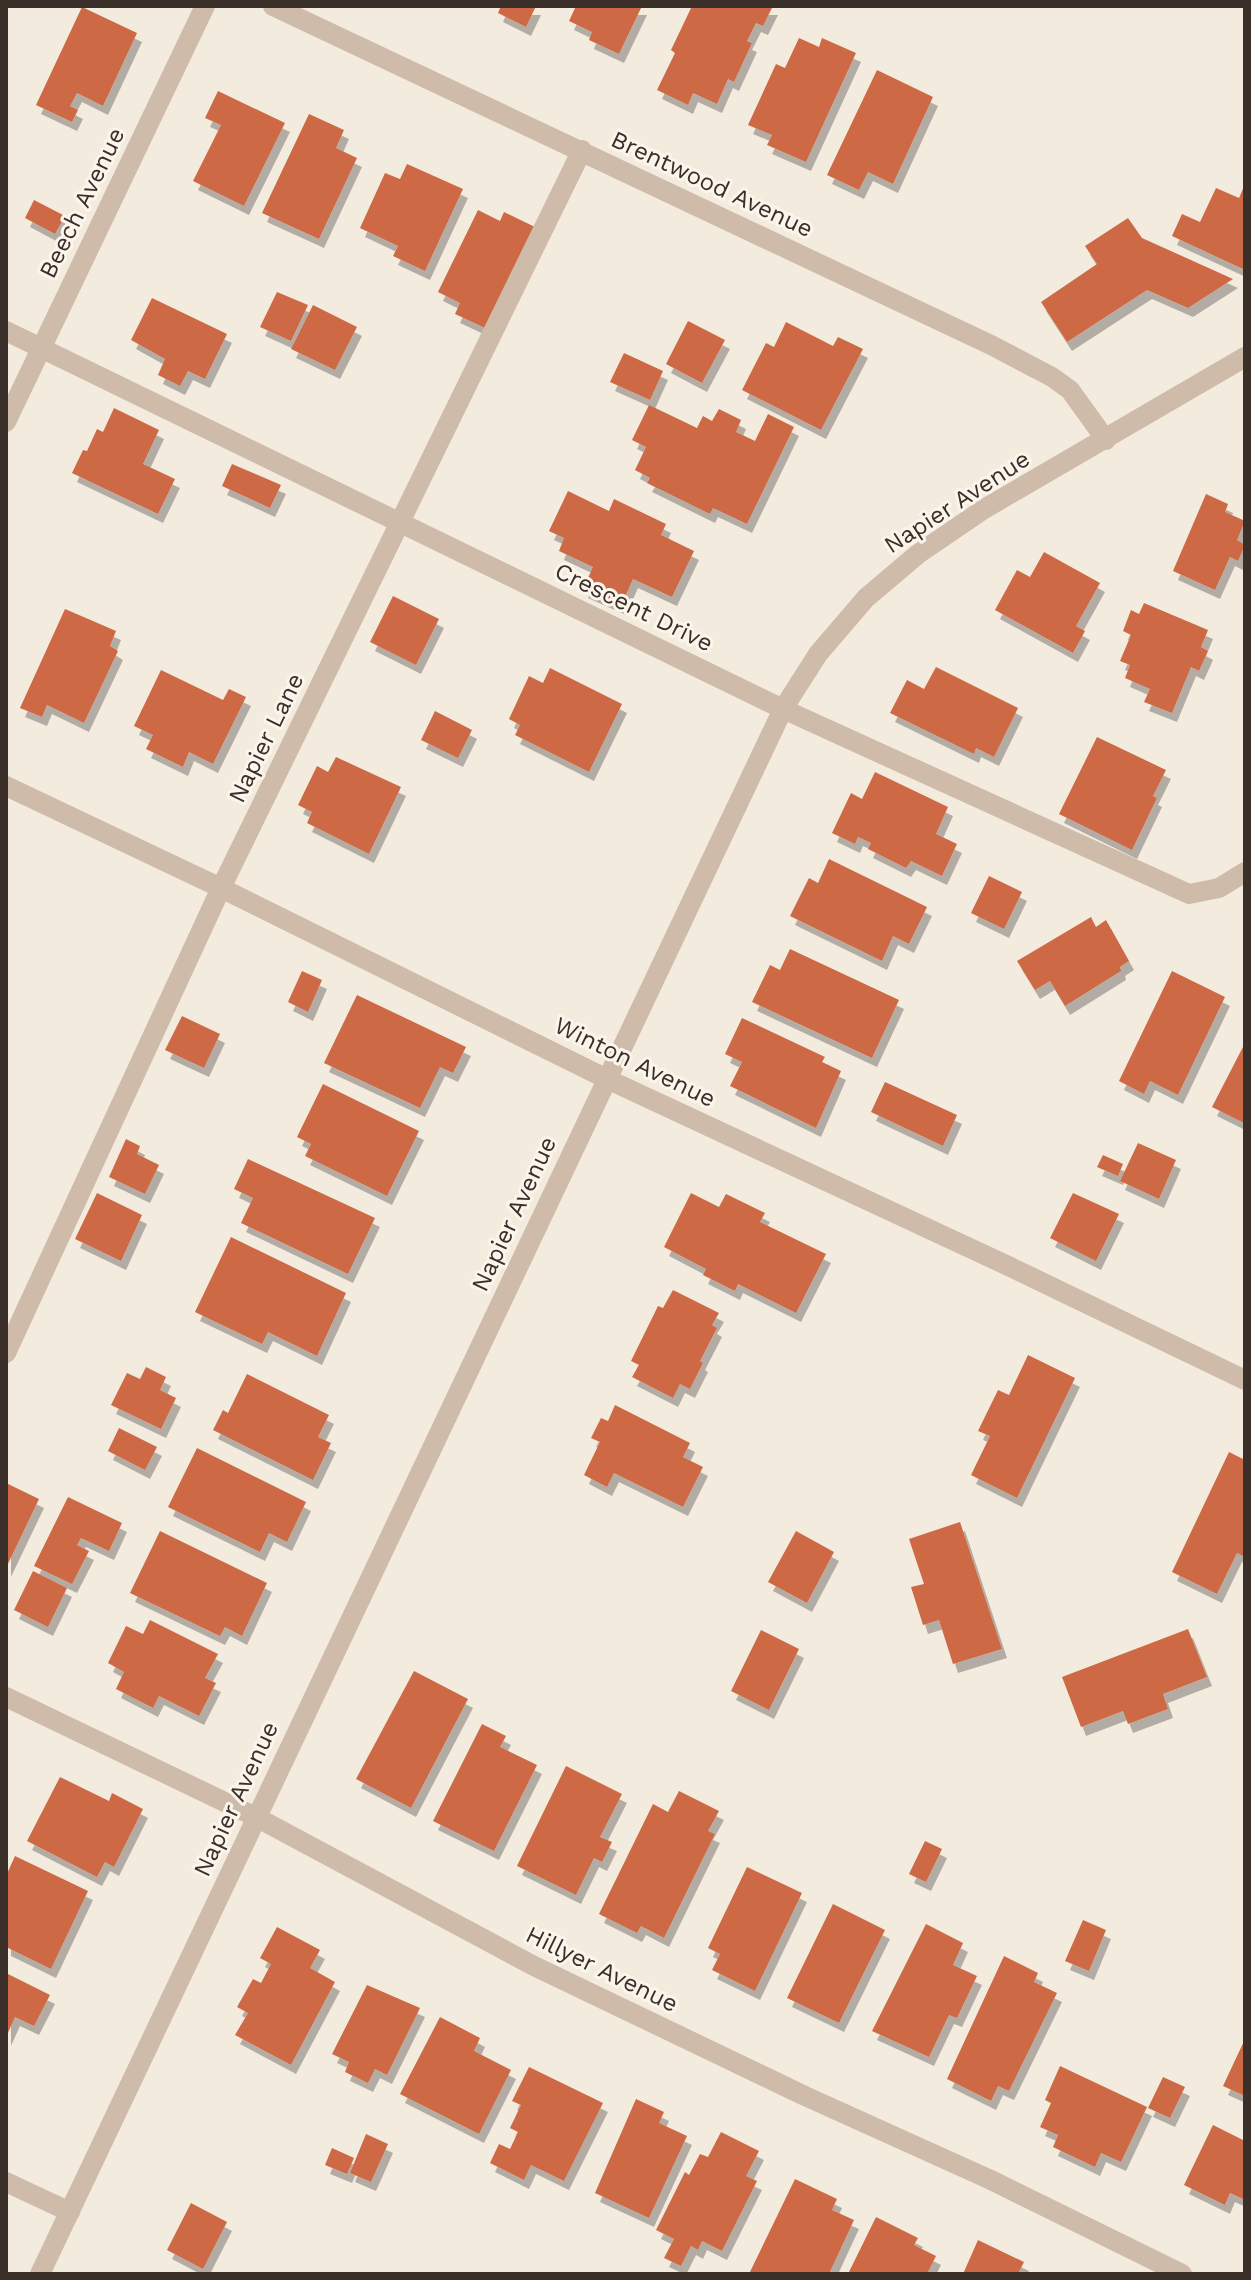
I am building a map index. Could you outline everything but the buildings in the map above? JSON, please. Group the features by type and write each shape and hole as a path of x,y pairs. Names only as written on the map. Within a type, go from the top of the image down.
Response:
{"street":[{"name":"Beech Avenue","path":"6,422 205,6"},
{"name":"Brentwood Avenue","path":"273,6 977,338 1052,377 1070,390 1106,440"},
{"name":"Napier Lane","path":"6,1353 221,888 582,150"},
{"name":"Crescent Drive","path":"6,331 783,709 1189,894 1219,888 1245,872"},
{"name":"Napier Avenue","path":"40,2274 783,709 818,654 866,598 907,562 984,509 1245,357"},
{"name":"Winton Avenue","path":"6,786 221,888 607,1079 1245,1380"},
{"name":"Hillyer Avenue","path":"6,1697 256,1817 534,1966 805,2096 991,2180 1182,2274"},
{"path":"6,2182 70,2212"}]}
